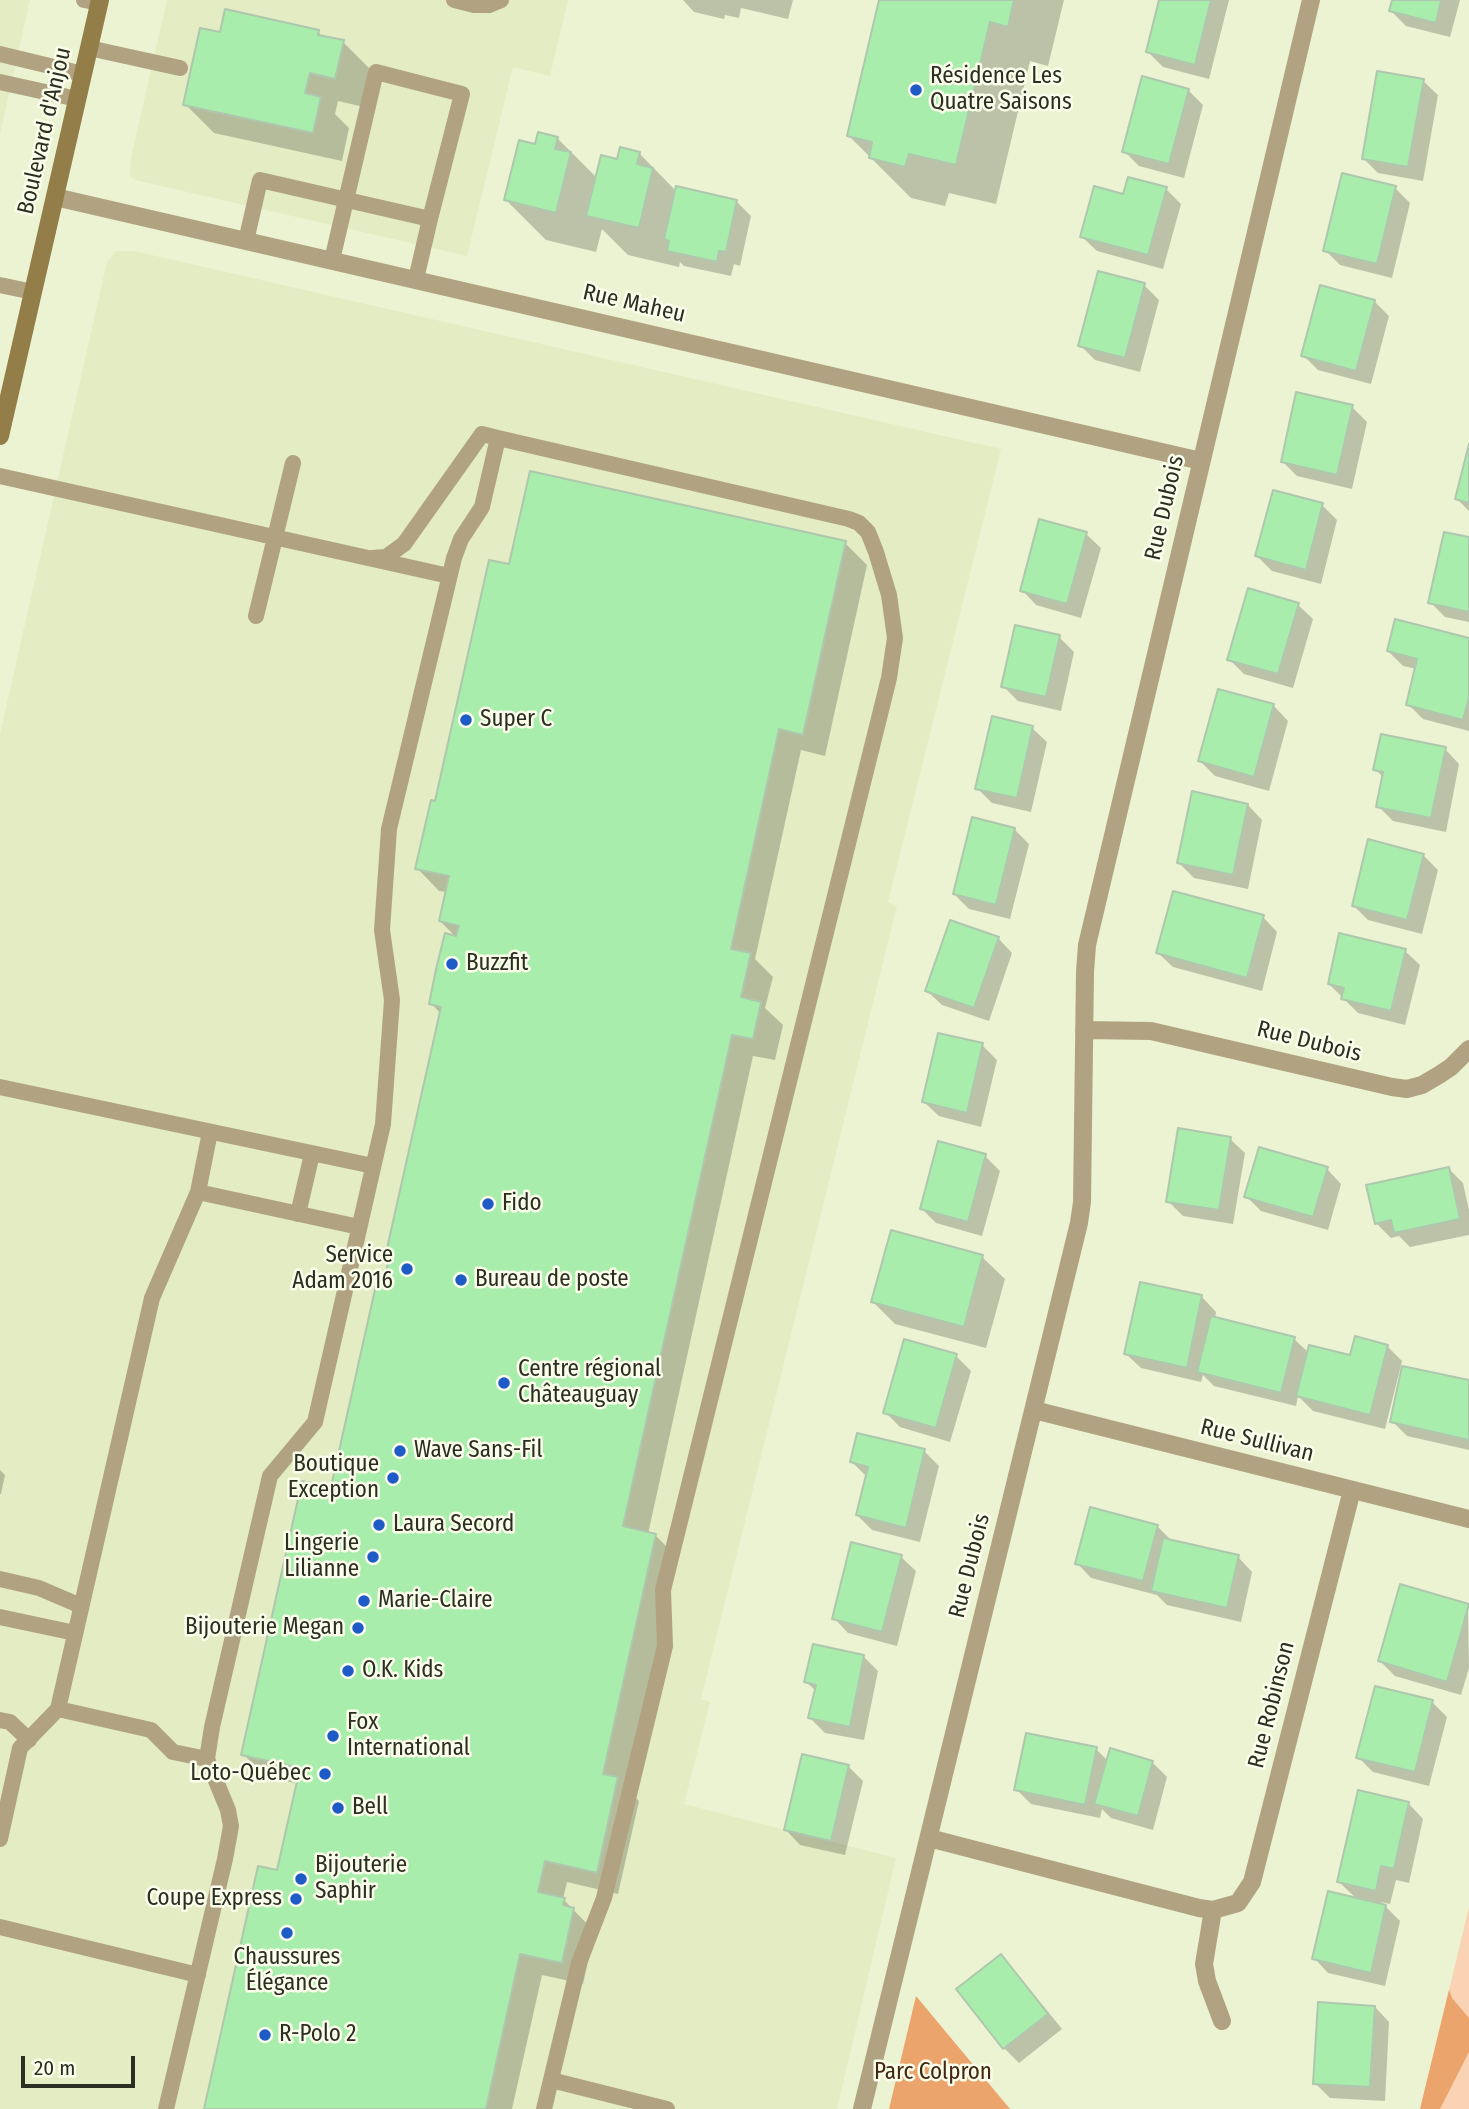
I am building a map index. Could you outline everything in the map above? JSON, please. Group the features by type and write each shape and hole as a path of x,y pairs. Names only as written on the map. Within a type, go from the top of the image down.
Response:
{"street":[{"name":"Rue Dubois","path":"862,2109 1079,1223 1083,1169 1087,945 1311,0"},
{"name":"Boulevard d'Anjou","path":"1,426 89,48 94,1"},
{"name":"Rue Maheu","path":"55,197 1201,461"},
{"name":"Rue Dubois","path":"1084,1030 1161,1033 1392,1087 1407,1088 1422,1085 1438,1075 1457,1062 1469,1049"},
{"name":"Rue Sullivan","path":"1034,1410 1469,1519"},
{"name":"Rue Robinson","path":"1213,1910 1238,1903 1252,1882 1352,1490"},
{"path":"929,1838 1213,1910 1204,1964 1207,1981 1222,2021"}],"lane":[{"path":"454,0 474,5 489,5 502,0"},
{"path":"89,48 180,68"},
{"path":"0,54 83,74"},
{"path":"332,260 376,72 462,94 416,279"},
{"path":"0,82 77,99"},
{"path":"246,241 260,180 430,219"},
{"path":"0,285 33,292"},
{"path":"372,558 386,557 404,544 490,436"},
{"path":"166,2109 225,1859 230,1826 228,1810 207,1759 212,1727 270,1476 315,1422 383,1124 392,1000 382,930 389,829 449,576 461,539 482,507 490,436"},
{"path":"490,436 859,523 867,532 876,552 889,596 895,638 889,678 663,1590 665,1646 604,1898 579,1963 544,2109"},
{"path":"256,617 293,463"},
{"path":"0,476 449,576"},
{"path":"0,1087 373,1166"},
{"path":"0,1839 20,1748 58,1709 152,1298 198,1192 210,1132"},
{"path":"298,1214 312,1154"},
{"path":"198,1192 359,1227"},
{"path":"0,1580 39,1588 81,1606"},
{"path":"0,1617 75,1633"},
{"path":"58,1709 151,1730 173,1752 207,1759"},
{"path":"0,1720 10,1722 29,1740"},
{"path":"0,1927 198,1975"},
{"path":"551,2080 667,2109"}],"shaded area":[{"path":"0,0 30,0 0,134"},
{"path":"167,0 568,0 550,76 513,67 467,256 135,180 130,176 131,158"},
{"path":"116,251 134,251 1001,449 888,902 897,906 701,1699 710,1702 684,1804 896,1858 837,2109 0,2109 0,734 107,262"},
{"path":"1469,1907 1469,2109 1420,2109 1449,1990"}],"green space":[{"path":"1449,1990 1452,1998 1469,2018 1469,2052 1440,2109 1420,2109"},
{"name":"Parc Colpron","path":"916,1996 1010,2109 889,2109"}],"building":[{"name":"Résidence Les Quatre Saisons","path":"879,0 1014,0 1008,27 990,22 956,165 909,154 905,167 869,158 872,142 847,136"},
{"path":"1159,0 1211,0 1195,65 1146,52"},
{"path":"1392,0 1441,0 1436,23 1389,11"},
{"path":"225,9 319,30 318,35 344,40 335,79 310,73 305,93 321,97 313,133 183,105 200,28 220,32"},
{"path":"1377,71 1424,79 1408,167 1362,159"},
{"path":"1142,76 1189,89 1169,164 1122,152"},
{"path":"538,132 558,137 555,149 571,152 556,213 504,200 519,140 535,144"},
{"path":"620,147 640,152 637,164 653,168 639,228 586,216 601,155 617,159"},
{"path":"1342,173 1396,186 1377,264 1323,251"},
{"path":"1128,177 1167,187 1148,255 1080,237 1094,186 1123,194"},
{"path":"676,186 737,200 726,252 719,251 717,262 667,251 669,241 664,239"},
{"path":"1098,271 1145,283 1125,358 1078,346"},
{"path":"1320,285 1375,300 1356,371 1301,356"},
{"path":"1296,392 1353,405 1337,475 1281,462"},
{"path":"1469,444 1469,503 1455,499"},
{"name":"Centre régional Châteauguay","path":"530,471 846,541 803,735 779,729 731,949 751,953 741,997 761,1002 753,1039 732,1035 623,1526 656,1534 603,1774 618,1777 597,1873 545,1861 538,1892 565,1898 563,1905 574,1908 562,1963 520,1954 486,2109 204,2109 258,1866 277,1870 300,1768 241,1755 302,1481 331,1487 376,1285 383,1286 390,1253 386,1253 441,1007 429,1004 436,969 445,933 456,936 459,926 439,921 449,876 415,869 431,800 435,801 489,560 509,564"},
{"path":"1273,490 1323,503 1306,570 1255,556"},
{"path":"1039,519 1087,532 1067,604 1020,591"},
{"path":"1444,532 1469,537 1469,612 1428,603"},
{"path":"1248,588 1299,603 1278,674 1227,660"},
{"path":"1395,619 1469,638 1469,698 1463,720 1406,705 1417,659 1387,651"},
{"path":"1015,625 1060,635 1046,697 1001,687"},
{"path":"1218,689 1274,704 1254,777 1198,761"},
{"path":"992,716 1033,726 1017,798 975,789"},
{"path":"1381,734 1446,747 1431,818 1376,807 1383,772 1373,770"},
{"path":"1192,791 1248,804 1233,875 1177,863"},
{"path":"972,817 1015,828 996,905 953,894"},
{"path":"1368,839 1424,854 1407,920 1352,906"},
{"path":"1173,891 1264,915 1247,978 1156,953"},
{"path":"950,920 999,937 974,1008 925,991"},
{"path":"1339,933 1406,949 1391,1011 1341,999 1344,988 1328,984"},
{"path":"938,1033 983,1043 967,1113 922,1102"},
{"path":"1178,1128 1231,1137 1219,1210 1166,1202"},
{"path":"938,1141 986,1154 968,1222 920,1209"},
{"path":"1259,1147 1328,1167 1313,1217 1244,1197"},
{"path":"1449,1167 1460,1219 1394,1233 1391,1220 1375,1224 1366,1185"},
{"path":"891,1230 983,1255 964,1327 871,1302"},
{"path":"1140,1282 1202,1295 1187,1368 1124,1354"},
{"path":"1211,1316 1295,1337 1281,1393 1197,1372"},
{"path":"1355,1336 1388,1345 1370,1415 1296,1396 1309,1345 1350,1355"},
{"path":"904,1339 957,1354 936,1428 883,1413"},
{"path":"1402,1366 1469,1380 1469,1440 1390,1422"},
{"path":"857,1433 925,1449 906,1528 856,1515 868,1467 850,1462"},
{"path":"1090,1507 1158,1525 1143,1581 1075,1564"},
{"path":"1163,1538 1239,1555 1227,1608 1151,1591"},
{"path":"851,1542 902,1555 882,1632 832,1619"},
{"path":"1400,1584 1469,1604 1447,1682 1378,1661"},
{"path":"813,1644 864,1655 850,1727 808,1718 816,1685 804,1682"},
{"path":"1375,1686 1433,1700 1415,1772 1356,1758"},
{"path":"1026,1733 1097,1747 1085,1805 1014,1790"},
{"path":"1110,1748 1153,1761 1138,1816 1094,1804"},
{"path":"802,1754 849,1765 831,1841 784,1830"},
{"path":"1358,1790 1409,1802 1394,1869 1381,1866 1376,1891 1337,1882"},
{"path":"1328,1891 1386,1905 1371,1973 1312,1959"},
{"path":"1001,1954 1048,2014 1003,2049 956,1989"},
{"path":"1318,2002 1375,2006 1370,2087 1313,2084"}],"place":[{"name":"Résidence Les Quatre Saisons","path":"916,90"},
{"name":"Super C","path":"466,720"},
{"name":"Buzzfit","path":"452,964"},
{"name":"Fido","path":"488,1204"},
{"name":"Service Adam 2016","path":"407,1269"},
{"name":"Bureau de poste","path":"461,1280"},
{"name":"Centre régional Châteauguay","path":"504,1383"},
{"name":"Wave Sans-Fil","path":"400,1451"},
{"name":"Boutique Exception","path":"393,1478"},
{"name":"Laura Secord","path":"379,1525"},
{"name":"Lingerie Lilianne","path":"373,1557"},
{"name":"Marie-Claire","path":"364,1601"},
{"name":"Bijouterie Megan","path":"358,1628"},
{"name":"O.K. Kids","path":"348,1671"},
{"name":"Fox International","path":"333,1736"},
{"name":"Loto-Québec","path":"325,1774"},
{"name":"Bell","path":"338,1808"},
{"name":"Bijouterie Saphir","path":"301,1879"},
{"name":"Coupe Express","path":"296,1899"},
{"name":"Chaussures Élégance","path":"287,1933"},
{"name":"R-Polo 2","path":"265,2035"}]}
